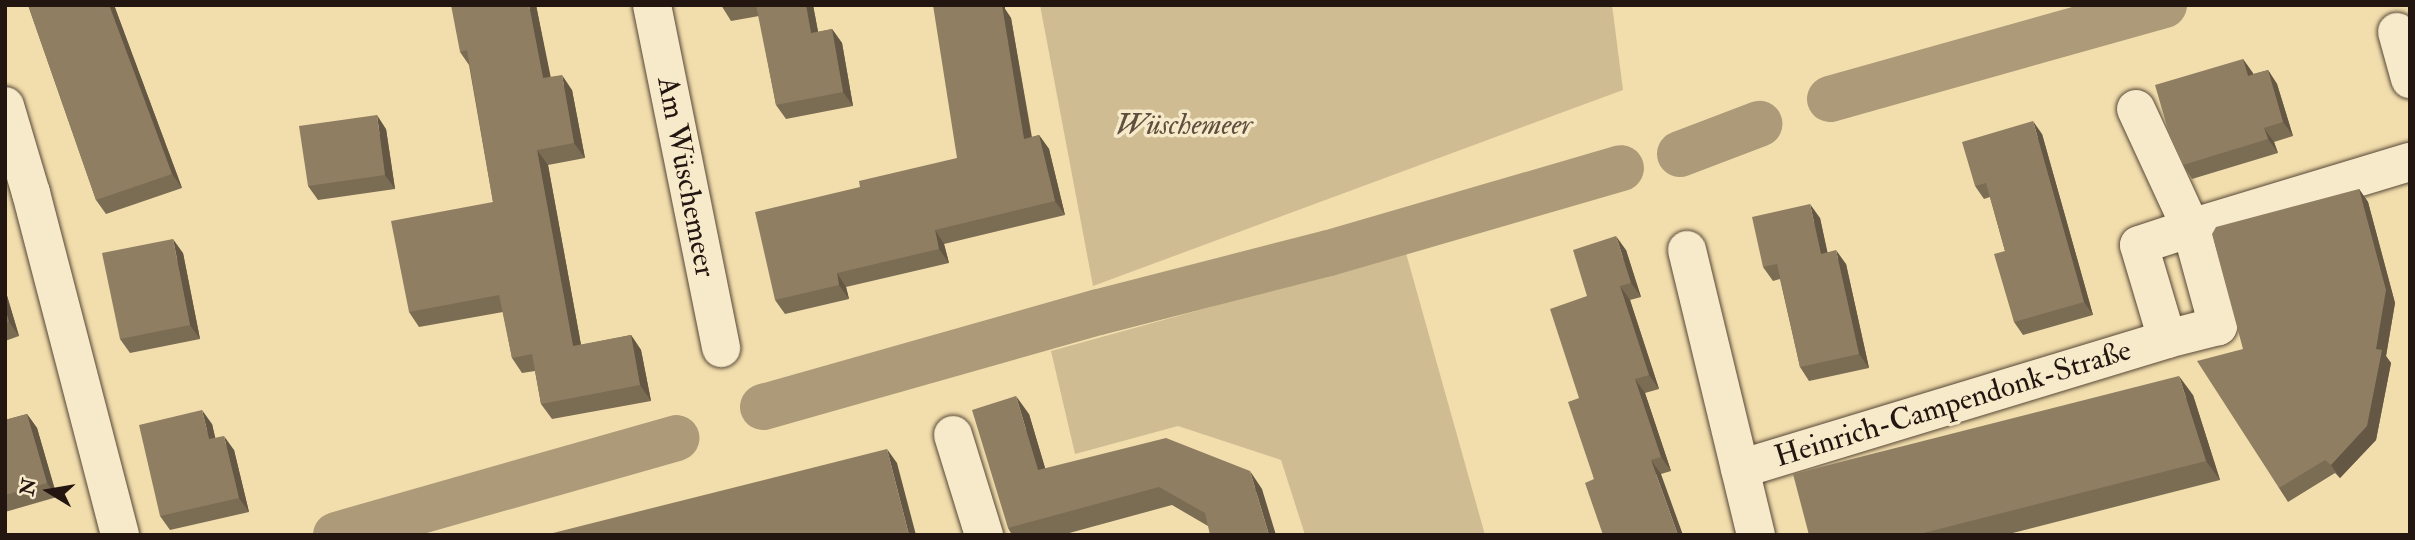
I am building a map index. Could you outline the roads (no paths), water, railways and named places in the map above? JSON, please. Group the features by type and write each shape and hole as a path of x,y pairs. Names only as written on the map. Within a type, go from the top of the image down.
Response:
{"street":[{"name":"Am Wüschemeer","path":"652,5 721,348"},
{"path":"2397,32 2410,79"},
{"path":"5,106 18,198 120,535"},
{"name":"Heinrich-Campendonk-Straße","path":"1740,469 2167,339 2218,326 2191,228 2136,109"},
{"name":"Heinrich-Campendonk-Straße","path":"2167,339 2139,245 2410,162"},
{"path":"1687,250 1756,535"},
{"path":"953,435 984,535"}],"waterway":[{"path":"1830,99 2164,5"},
{"path":"1680,154 1759,124"},
{"path":"763,407 1099,312 1329,253 1621,168"},
{"path":"336,535 676,438"}],"park label":[{"name":"Wüschemeer","path":"1184,125"}]}
